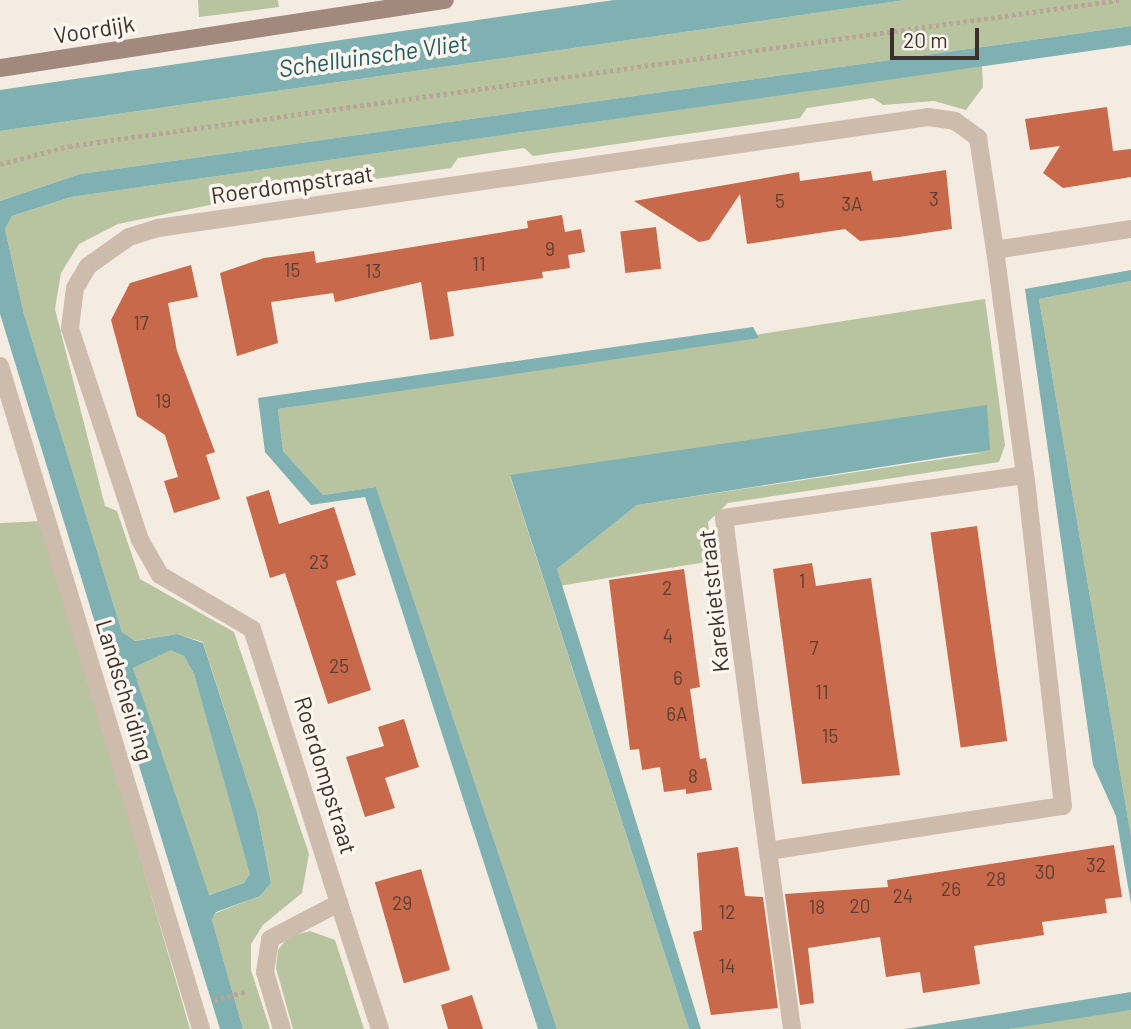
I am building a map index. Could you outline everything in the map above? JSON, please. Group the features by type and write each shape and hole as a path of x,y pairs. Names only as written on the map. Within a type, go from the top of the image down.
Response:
{"street":[{"name":"Voordijk","path":"0,68 445,0"},
{"name":"Roerdompstraat","path":"380,1029 252,629 160,575 140,540 70,328 75,288 88,266 129,237 158,228 928,117 954,121 978,138 995,250"},
{"path":"768,851 1063,806 1025,475 995,250 1131,229"},
{"name":"Landscheiding","path":"0,366 201,1029"},
{"name":"Karekietstraat","path":"792,1029 724,518 1025,475"},
{"path":"282,1029 265,972 270,939 339,903"}],"path":[{"path":"0,164 69,146 1119,0"},
{"path":"208,1002 235,993"}],"green space":[{"path":"198,0 278,0 279,7 199,17"},
{"path":"905,0 1131,0 1131,26 80,174 0,201 0,131"},
{"path":"982,66 983,87 966,110 934,101 883,105 873,98 807,108 800,118 533,156 524,148 458,158 451,168 313,188 302,181 237,191 229,201 118,224 79,244 61,273 55,309 105,506 117,511 140,579 234,632 309,854 302,893 263,925 251,944 251,970 270,1029 243,1029 212,920 216,913 260,896 271,883 257,812 203,642 177,634 134,641 122,632 24,314 5,229 12,216 71,197"},
{"path":"1131,281 1131,836 1039,299"},
{"path":"985,299 1005,445 999,462 728,503 708,522 712,561 559,586 557,569 637,505 982,453 510,476 689,1029 557,1029 376,487 323,495 283,451 278,409"},
{"path":"43,521 190,1029 0,1029 0,523"},
{"path":"172,649 184,656 194,674 251,874 244,883 208,895 133,668"},
{"path":"310,931 335,940 364,1029 293,1029 276,968 278,950 288,937"},
{"path":"1131,1010 1131,1029 1009,1029 1074,1018"}],"water":[{"name":"Schelluinsche Vliet","path":"614,0 905,0 0,131 0,90"},
{"path":"1131,26 1131,45 71,197 12,216 5,229 24,314 122,632 135,641 177,634 203,643 257,812 271,883 260,896 216,912 212,920 243,1029 220,1029 0,314 0,201 80,174","holes":["171,650 184,656 194,674 250,874 244,883 209,895 133,668"]},
{"path":"1131,270 1131,281 1039,299 1131,836 1131,904 1116,816 1093,765 1025,289"},
{"path":"753,327 759,338 278,409 283,451 323,495 376,487 557,1029 538,1029 365,497 311,505 265,452 258,398"},
{"path":"987,405 990,450 637,505 557,569 701,1029 689,1029 510,475"},
{"path":"1131,992 1131,1010 1009,1029 905,1029"}],"building":[{"path":"1107,107 1113,151 1131,149 1131,177 1063,188 1043,173 1060,146 1030,150 1025,119"},
{"path":"946,170 952,229 860,241 845,229 747,244 740,194 709,240 699,242 634,201 799,172 800,181 871,171 873,181"},
{"path":"562,215 565,232 581,229 585,252 568,255 570,268 542,272 543,278 447,292 454,336 430,340 421,282 335,302 333,293 271,302 278,343 237,356 220,273 264,258 314,251 316,263 528,228 527,221"},
{"path":"656,227 661,269 625,273 620,231"},
{"path":"191,265 198,297 168,303 177,351 215,452 206,455 220,499 174,513 164,481 178,477 165,435 137,416 111,320 130,283"},
{"path":"269,490 279,524 334,507 356,575 336,581 371,690 328,704 285,573 270,578 246,497"},
{"path":"977,526 1007,741 961,747 930,533"},
{"path":"812,563 816,586 871,578 900,775 802,784 773,569"},
{"path":"684,569 700,687 690,689 700,759 706,758 712,790 686,794 686,789 664,792 660,767 642,770 639,749 630,750 609,580"},
{"path":"404,719 419,767 385,778 395,808 365,817 346,757 384,746 378,727"},
{"path":"1114,845 1122,897 1105,899 1107,913 1042,922 1044,935 974,946 980,984 923,993 920,972 886,977 880,937 808,948 814,1003 800,1005 785,894 888,887 887,880"},
{"path":"738,847 745,896 763,897 778,1008 711,1015 693,932 702,930 697,853"},
{"path":"421,869 450,970 404,983 375,882"},
{"path":"472,995 483,1029 448,1029 441,1005"}]}
